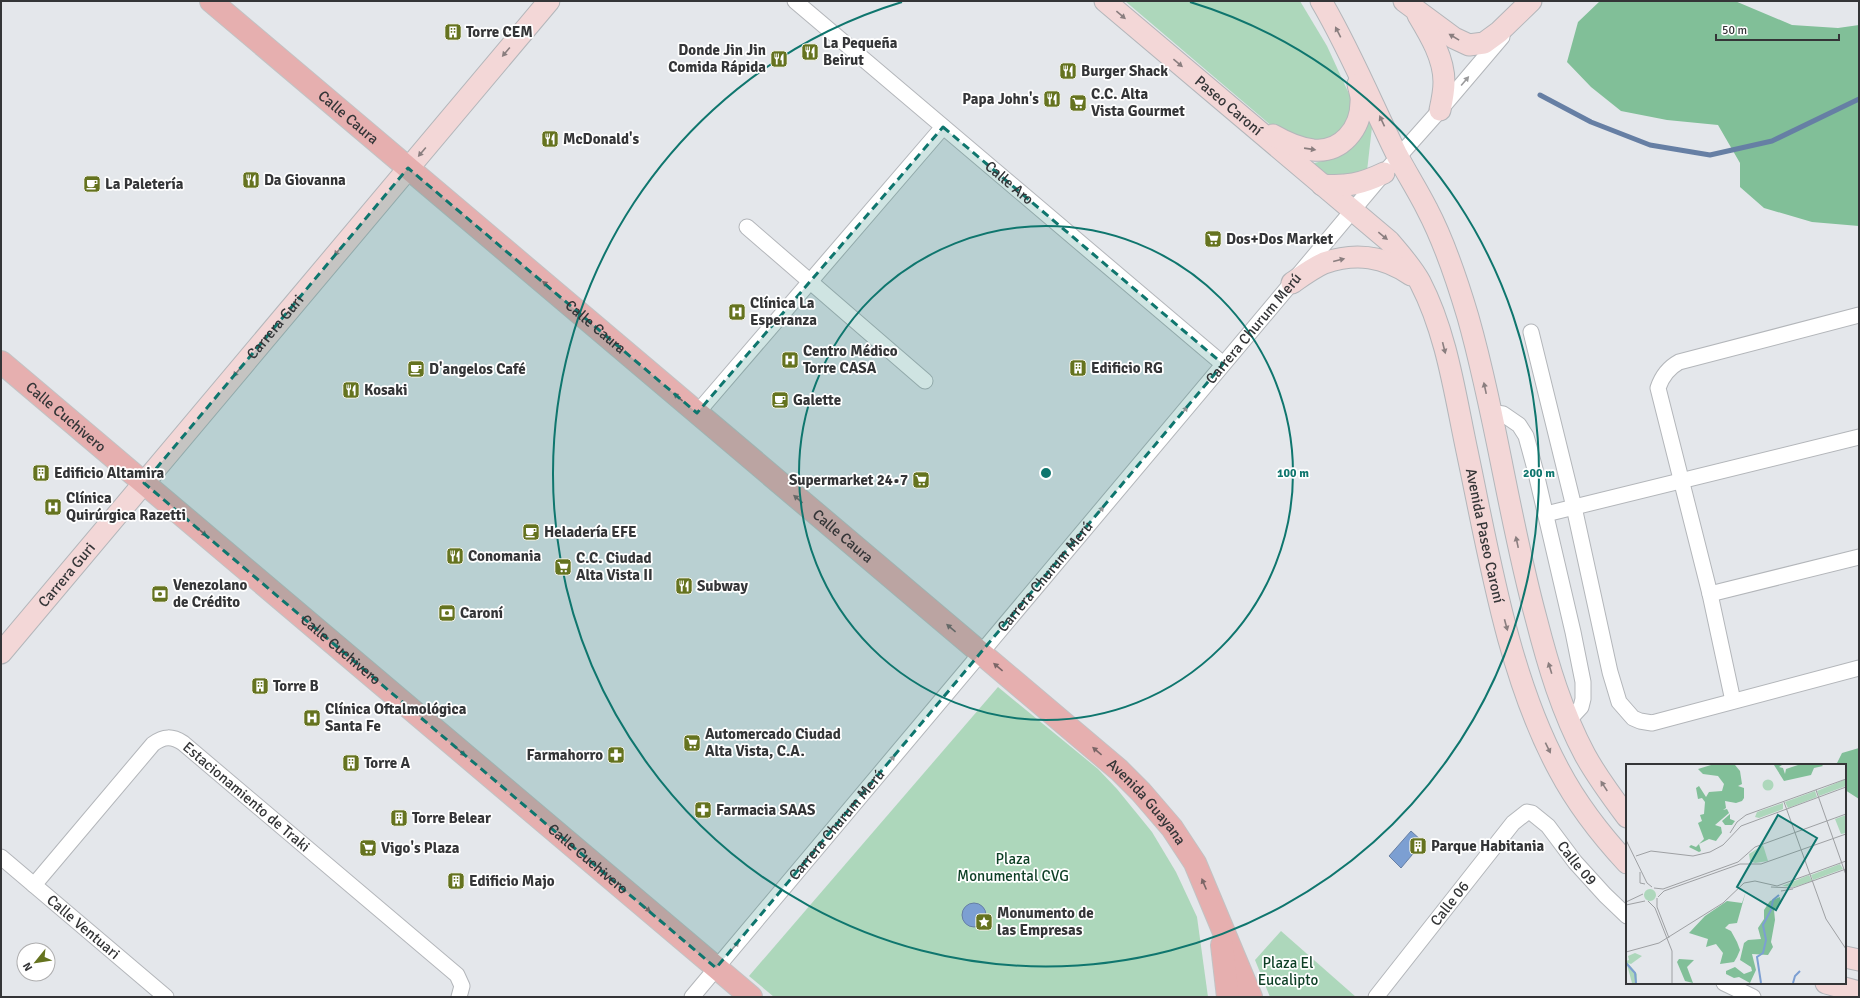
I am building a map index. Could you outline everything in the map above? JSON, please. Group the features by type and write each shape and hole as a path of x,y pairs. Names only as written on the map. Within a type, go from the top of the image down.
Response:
{"main road":[{"name":"Calle Caura","path":"211,1 981,653"},
{"name":"Calle Cuchivero","path":"1,362 716,968"},
{"name":"Avenida Guayana","path":"981,653 1100,753 1141,792 1172,828 1195,863 1252,997"},
{"path":"1217,913 1228,997"},
{"path":"716,968 751,997"}],"street":[{"name":"Carrera Guri","path":"1,652 549,1"},
{"name":"Calle Aro","path":"795,1 1223,364"},
{"name":"Paseo Caroní","path":"1105,1 1352,211"},
{"path":"1321,1 1354,63 1398,157"},
{"path":"1410,6 1454,38 1469,45 1477,45 1484,43 1499,32 1532,1"},
{"name":"Carrera Churum Merú","path":"692,997 1384,173 1440,110 1532,1"},
{"path":"1410,6 1437,51 1443,72 1444,87 1440,110"},
{"path":"1249,123 1298,147 1323,150 1340,143 1350,136 1360,113 1362,100 1354,63"},
{"path":"698,413 809,281 943,127"},
{"name":"Avenida Paseo Caroní","path":"1398,157 1427,209 1443,244 1457,281 1478,355 1530,598 1555,686 1586,756 1605,788 1626,816"},
{"path":"1322,185 1343,186 1358,184 1384,173"},
{"name":"Avenida Paseo Caroní","path":"1352,211 1389,241 1406,261 1419,281 1439,329 1452,377 1492,570 1526,695 1539,729 1559,770 1580,805 1604,838 1626,862"},
{"path":"747,227 925,381"},
{"path":"1292,283 1323,264 1353,258 1383,259 1398,266 1419,281"},
{"path":"1733,701 1710,594 1658,388 1668,370 1679,362 1859,315"},
{"path":"1531,332 1574,507 1610,672 1619,702 1623,708 1633,718 1652,723 1859,668"},
{"path":"1490,412 1502,414 1512,419 1523,430 1533,462 1583,682 1583,699 1581,707 1569,720"},
{"path":"1546,514 1859,437"},
{"path":"1710,594 1859,557"},
{"name":"Estacionamiento de Traki","path":"34,885 153,744 161,738 174,738 188,747 457,975 462,986 459,997"},
{"name":"Calle 09","path":"1526,812 1532,813 1548,826 1575,862 1605,895 1626,915"},
{"name":"Calle 06","path":"1376,997 1513,823 1526,812"},
{"name":"Calle Ventuari","path":"1,857 166,997"},
{"path":"1846,957 1859,960"},
{"path":"1726,984 1753,997"},
{"path":"1830,984 1859,992"}],"highlighted area":[{"path":"943,127 1223,364 716,968 144,483 408,168 697,413"}],"green space":[{"path":"1125,1 1300,1 1327,46 1350,96 1351,104 1347,122 1332,140 1288,140"},
{"path":"1600,1 1735,1 1792,25 1838,28 1859,25 1859,226 1812,222 1764,208 1740,187 1740,163 1718,125 1667,120 1621,111 1591,87 1567,62 1578,22"},
{"path":"1368,119 1372,127 1367,171 1331,178 1309,164 1339,155 1350,145"},
{"name":"Plaza Monumental CVG","path":"998,687 1098,769 1117,789 1152,832 1176,872 1197,917 1208,997 774,997 749,976"},
{"path":"1859,748 1859,799 1846,791 1846,764 1836,764 1842,753"},
{"name":"Plaza El Eucalipto","path":"1281,931 1356,997 1270,997 1255,960"}],"water":[{"path":"1411,831 1423,842 1401,868 1389,856"},
{"path":"974,903 982,907 986,915 982,923 974,927 966,923 962,915 966,907"}],"waterway":[{"path":"1540,95 1591,122 1650,145 1710,155 1772,141 1859,99"}],"place":[{"name":"Torre CEM","path":"453,32"},
{"name":"La Pequeña Beirut","path":"810,52"},
{"name":"Donde Jin Jin Comida Rápida","path":"779,59"},
{"name":"Burger Shack","path":"1068,71"},
{"name":"Papa John's","path":"1052,99"},
{"name":"C.C. Alta Vista Gourmet","path":"1078,103"},
{"name":"McDonald's","path":"550,139"},
{"name":"Da Giovanna","path":"251,180"},
{"name":"La Paletería","path":"92,184"},
{"name":"Dos+Dos Market","path":"1213,239"},
{"name":"Clínica La Esperanza","path":"737,312"},
{"name":"Centro Médico Torre CASA","path":"790,360"},
{"name":"Edificio RG","path":"1078,368"},
{"name":"D'angelos Café","path":"416,369"},
{"name":"Kosaki","path":"351,390"},
{"name":"Galette","path":"780,400"},
{"name":"Edificio Altamira","path":"41,473"},
{"name":"Supermarket 24•7","path":"921,480"},
{"name":"Clínica Quirúrgica Razetti","path":"53,507"},
{"name":"Heladería EFE","path":"531,532"},
{"name":"Conomania","path":"455,556"},
{"name":"C.C. Ciudad Alta Vista II","path":"563,567"},
{"name":"Subway","path":"684,586"},
{"name":"Venezolano de Crédito","path":"160,594"},
{"name":"Caroní","path":"447,613"},
{"name":"Torre B","path":"260,686"},
{"name":"Clínica Oftalmológica Santa Fe","path":"312,718"},
{"name":"Automercado Ciudad Alta Vista, C.A.","path":"692,743"},
{"name":"Farmahorro","path":"616,755"},
{"name":"Torre A","path":"351,763"},
{"name":"Farmacia SAAS","path":"703,810"},
{"name":"Torre Belear","path":"399,818"},
{"name":"Parque Habitania","path":"1418,846"},
{"name":"Vigo's Plaza","path":"368,848"},
{"name":"Edificio Majo","path":"456,881"},
{"name":"Monumento de las Empresas","path":"984,922"}]}
